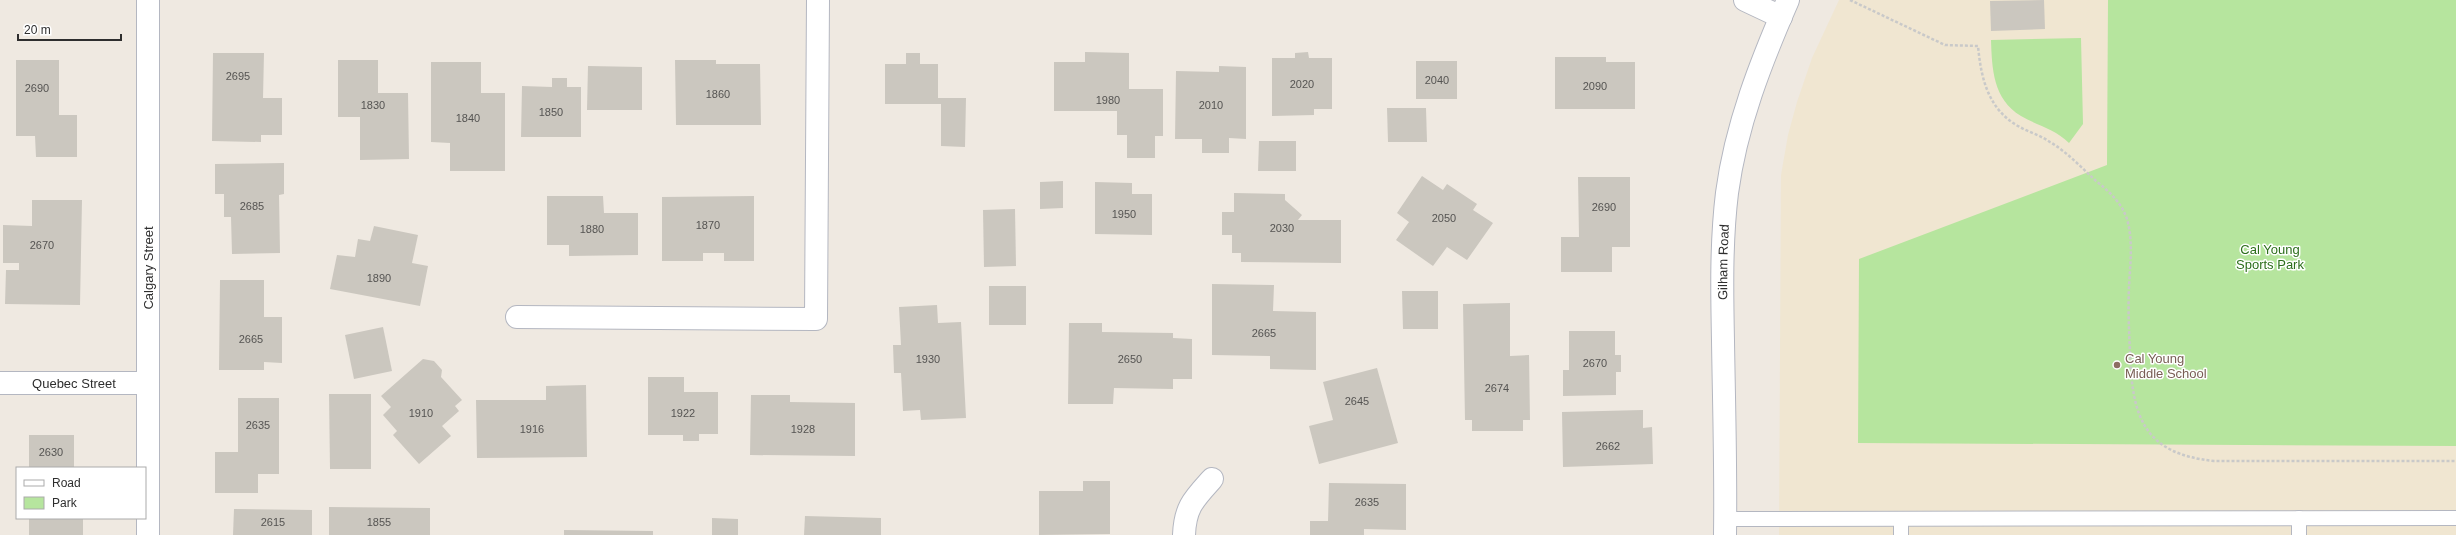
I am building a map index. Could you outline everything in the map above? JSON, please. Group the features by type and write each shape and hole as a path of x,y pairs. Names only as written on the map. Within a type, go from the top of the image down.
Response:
{"street":[{"name":"Calgary Street","path":"148,0 148,535"},
{"path":"517,317 816,319 818,0"},
{"path":"1745,0 1785,8"},
{"name":"Gilham Road","path":"1725,527 1722,294 1727,192 1737,143 1749,97 1764,56 1785,8"},
{"name":"Quebec Street","path":"0,383 148,383"},
{"path":"1184,535 1187,511 1192,501 1212,478"}],"lane":[{"path":"2299,535 2300,518"},
{"path":"1725,527 1901,519 2456,518"},
{"path":"1901,519 1901,535"}],"path":[{"path":"1850,0 1945,45 1978,46 1982,78 1986,92 1996,106 2017,126 2051,142 2107,190 2120,205 2129,224 2130,236 2129,302 2133,397 2146,428 2157,442 2182,456 2214,461 2456,461"}],"shaded area":[{"name":"Cal Young Middle School","path":"1839,0 2456,0 2456,535 1779,535 1781,175 1788,135 1797,102 1812,58"}],"green space":[{"name":"Cal Young Sports Park","path":"2108,0 2456,0 2456,446 1858,443 1859,259 2107,165"},
{"path":"2081,38 2083,124 2069,143 2058,134 2021,116 2005,101 1999,92 1996,82 1992,62 1991,40"}],"building":[{"path":"2044,0 2045,29 1991,31 1990,1"},
{"path":"1085,52 1129,53 1129,89 1163,89 1163,136 1155,136 1155,158 1127,158 1127,135 1117,135 1117,111 1054,111 1054,62 1085,62"},
{"path":"1308,52 1309,58 1332,58 1332,109 1314,109 1314,115 1272,116 1272,58 1295,58 1295,53"},
{"path":"213,53 264,53 263,98 282,98 282,135 261,135 261,142 212,141"},
{"path":"906,53 920,53 920,64 938,64 938,98 966,98 965,147 941,146 941,104 885,104 885,64 906,64"},
{"path":"1555,57 1606,57 1606,62 1635,62 1635,109 1555,109"},
{"path":"16,60 59,60 59,115 77,115 77,157 36,157 35,136 16,136"},
{"path":"338,60 378,60 378,93 408,93 409,159 360,160 360,117 338,117"},
{"path":"675,60 716,60 716,64 760,64 761,125 676,125"},
{"path":"1416,61 1457,61 1457,99 1416,99"},
{"path":"431,62 481,62 481,93 505,93 505,171 450,171 450,143 431,142"},
{"path":"588,66 642,67 642,110 587,110"},
{"path":"1219,66 1246,67 1246,139 1229,138 1229,153 1202,153 1202,139 1175,139 1176,71 1219,72"},
{"path":"552,78 567,78 567,87 581,87 581,137 521,137 522,86 552,87"},
{"path":"1387,108 1426,108 1427,142 1388,142"},
{"path":"1259,141 1296,141 1296,171 1258,171"},
{"path":"284,163 284,194 279,195 280,253 232,254 231,217 224,217 224,194 215,194 215,164"},
{"path":"1422,176 1443,190 1447,184 1477,204 1473,210 1493,223 1467,260 1447,247 1433,266 1396,240 1409,222 1397,213"},
{"path":"1578,177 1630,177 1630,247 1612,247 1612,272 1561,272 1561,237 1579,237"},
{"path":"1063,181 1063,208 1040,209 1040,182"},
{"path":"1095,182 1132,183 1132,194 1152,194 1152,235 1095,234"},
{"path":"1234,193 1285,194 1285,200 1302,215 1298,220 1341,220 1341,263 1241,262 1241,253 1232,253 1232,235 1222,235 1222,212 1234,212"},
{"path":"547,196 603,196 604,213 638,213 638,255 569,256 569,245 547,245"},
{"path":"754,196 754,261 724,261 724,253 703,253 703,261 662,261 662,197"},
{"path":"32,200 82,200 80,305 5,304 6,270 19,270 19,263 3,263 3,225 32,226"},
{"path":"1015,209 1016,266 984,267 983,210"},
{"path":"374,226 418,235 412,263 428,266 420,306 330,289 337,255 355,257 358,239 370,241"},
{"path":"220,280 264,280 264,317 282,317 282,363 264,362 264,370 219,370"},
{"path":"1212,284 1274,285 1273,311 1316,312 1316,370 1270,369 1270,356 1212,355"},
{"path":"989,286 1026,286 1026,325 989,325"},
{"path":"1402,291 1438,291 1438,329 1403,329"},
{"path":"1510,303 1510,356 1529,355 1530,420 1523,420 1523,431 1472,431 1472,420 1465,420 1463,304"},
{"path":"937,305 938,323 961,322 966,418 921,420 920,410 903,411 901,373 894,373 893,345 901,345 899,307"},
{"path":"1069,323 1102,323 1102,332 1173,333 1173,338 1192,339 1192,379 1173,379 1173,389 1114,388 1113,404 1068,404"},
{"path":"383,327 392,371 354,379 345,335"},
{"path":"1569,331 1615,331 1615,355 1621,355 1621,372 1616,372 1616,395 1563,396 1563,370 1569,370"},
{"path":"423,359 434,361 442,370 441,377 462,400 455,406 459,411 442,426 451,436 419,464 393,435 397,431 383,415 391,407 381,396"},
{"path":"1377,368 1398,443 1319,464 1309,426 1333,420 1323,382"},
{"path":"648,377 684,377 684,392 718,392 718,434 699,434 699,441 683,441 683,435 648,435"},
{"path":"586,385 587,457 477,458 476,400 546,400 546,386"},
{"path":"329,394 371,394 371,469 330,469"},
{"path":"751,395 790,395 790,402 855,403 855,456 750,455"},
{"path":"238,398 279,398 279,474 258,474 258,493 215,493 215,452 238,452"},
{"path":"1643,410 1643,428 1652,427 1653,464 1563,467 1562,412"},
{"path":"29,435 74,435 74,467 29,467"},
{"path":"1083,481 1110,481 1110,534 1039,535 1039,491 1083,491"},
{"path":"1329,483 1406,484 1406,530 1364,529 1364,535 1310,535 1310,521 1328,521"},
{"path":"329,507 430,508 430,535 329,535"},
{"path":"234,509 312,510 312,535 233,535"},
{"path":"805,516 881,518 881,535 804,535"},
{"path":"712,518 738,519 738,535 712,535"},
{"path":"29,519 83,519 83,535 29,535"},
{"path":"564,530 653,531 653,535 564,535"}],"place":[{"name":"Cal Young Middle School","path":"2117,365"}]}
